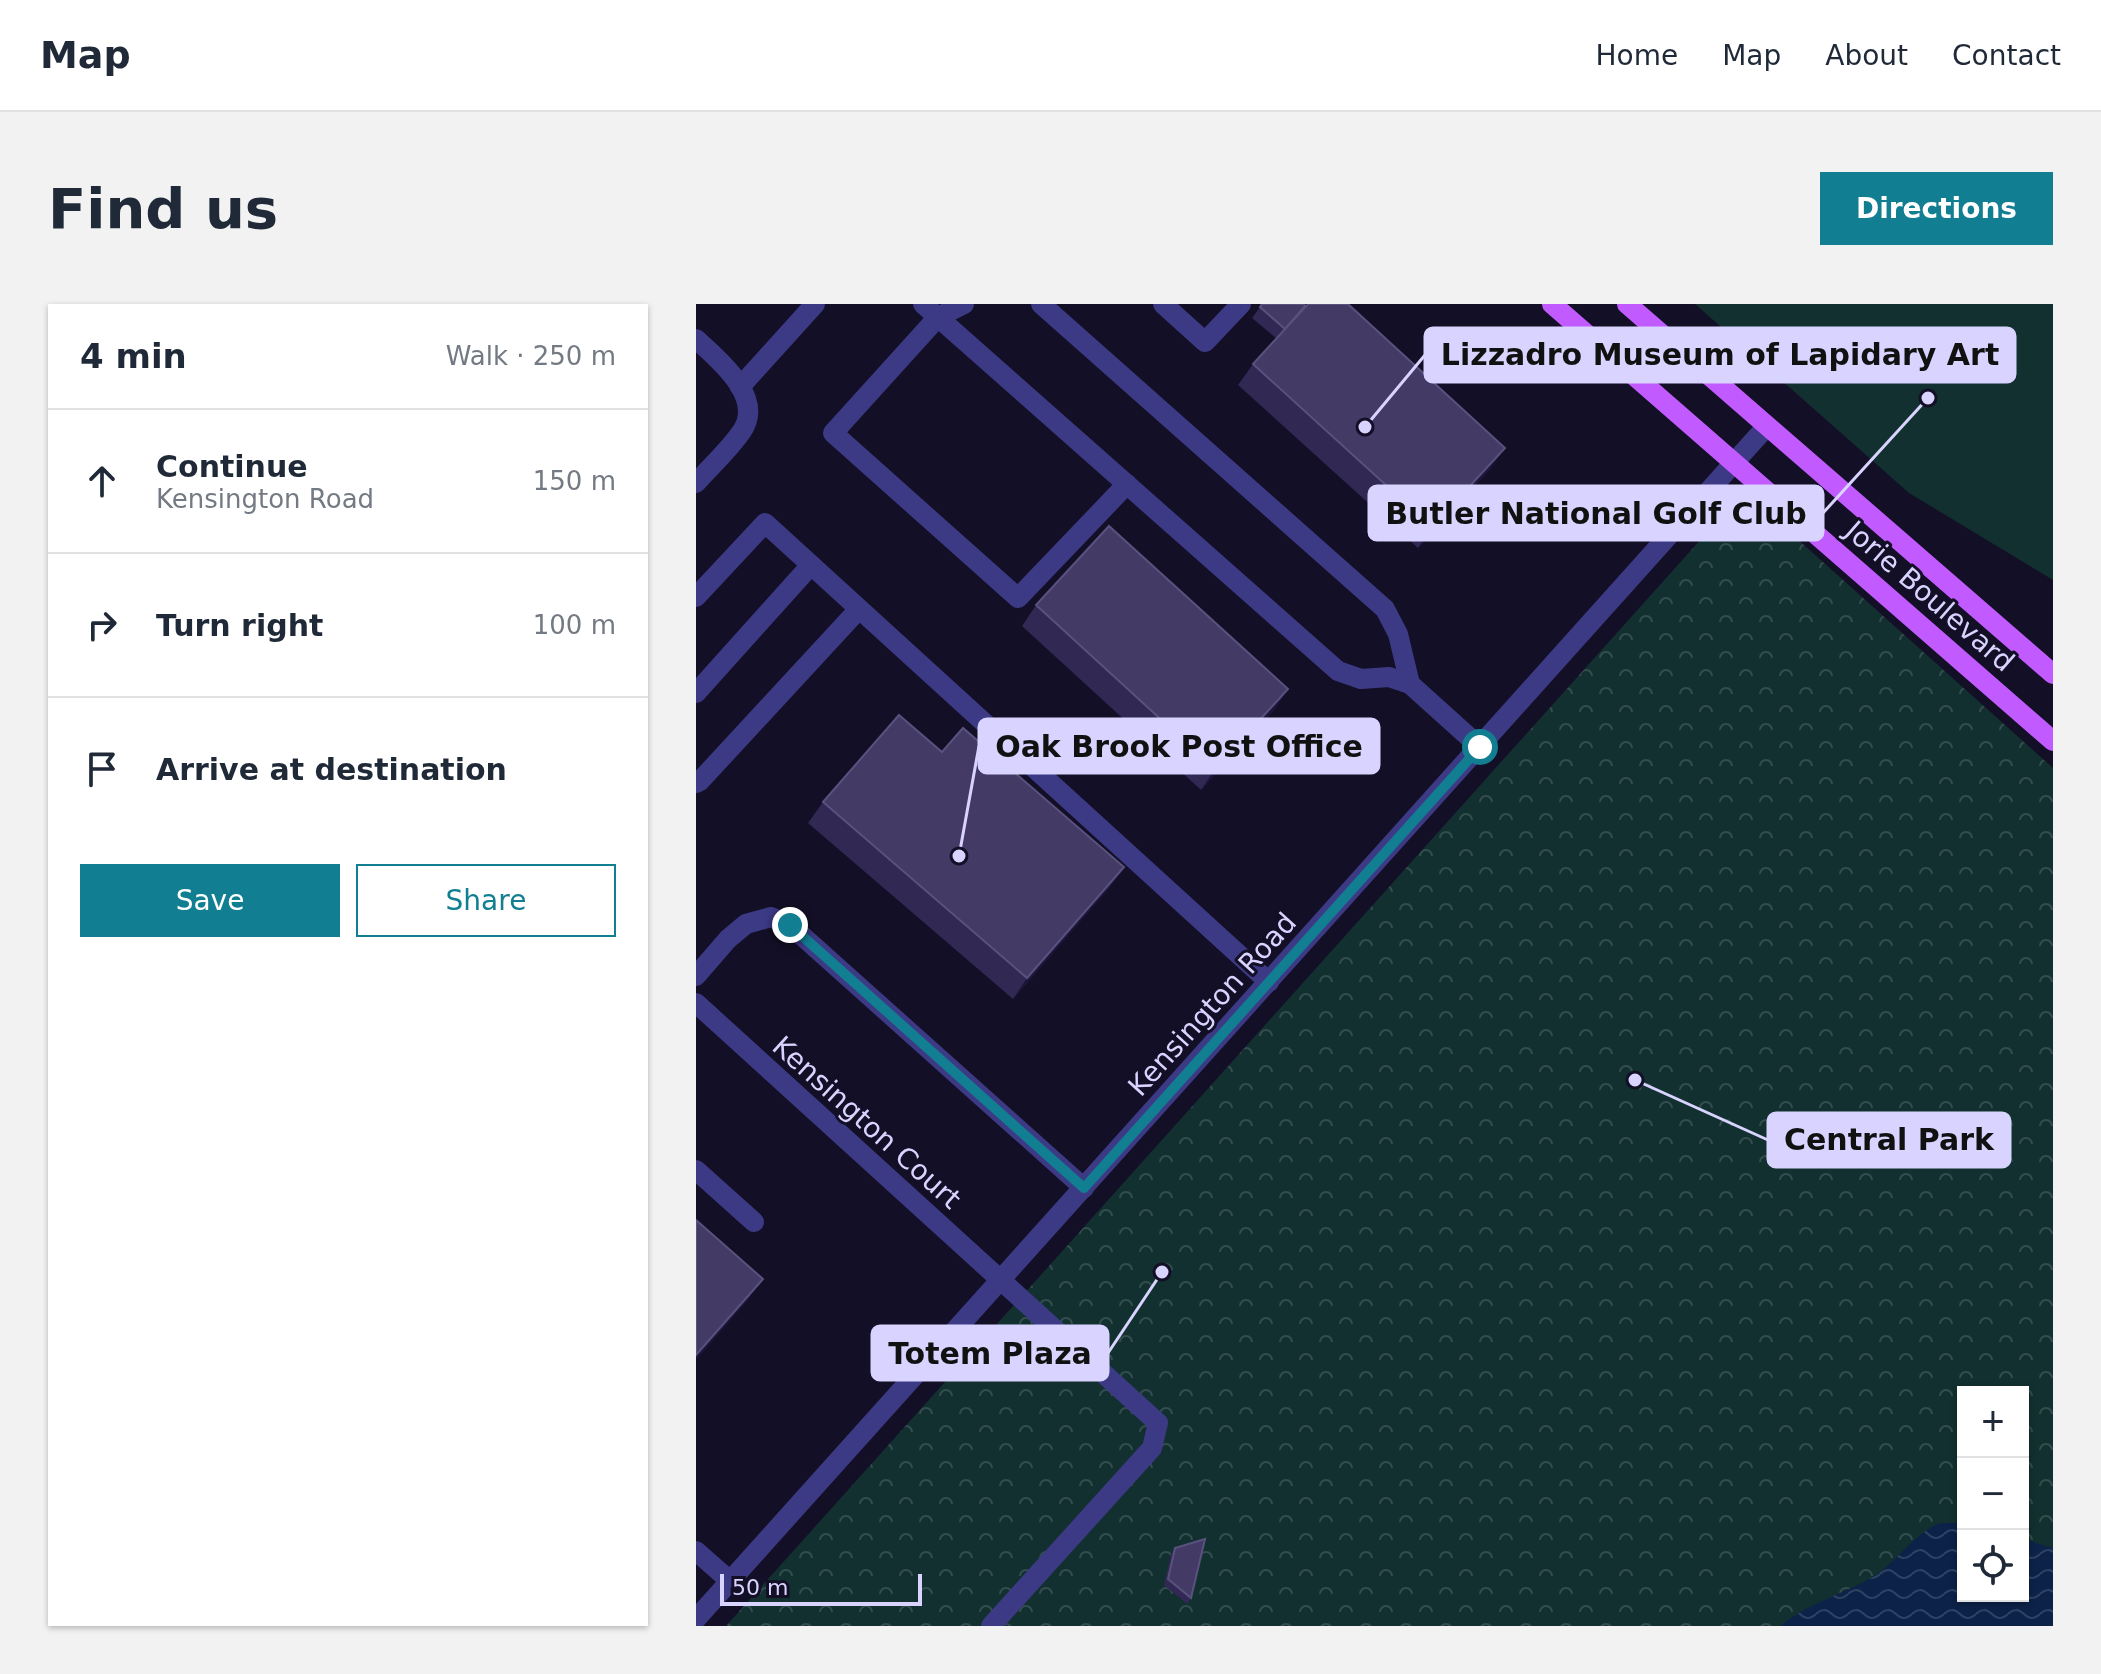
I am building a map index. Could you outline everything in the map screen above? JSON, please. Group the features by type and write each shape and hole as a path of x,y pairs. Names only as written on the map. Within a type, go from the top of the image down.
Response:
{"main road":[{"name":"Jorie Boulevard","path":"1552,304 2053,741"},
{"name":"Jorie Boulevard","path":"1627,304 2053,674"}],"lane":[{"path":"740,387 815,304"},
{"path":"964,304 930,310 833,433 1018,598 1127,484"},
{"path":"1041,304 1385,609 1398,634 1410,684"},
{"path":"1163,304 1205,342 1241,304"},
{"path":"930,310 1338,671 1361,679 1389,677 1410,684 1480,747"},
{"path":"696,339 735,375 747,405 744,429 696,483"},
{"name":"Kensington Road","path":"696,1619 1767,426"},
{"path":"696,597 765,523 1269,982"},
{"path":"696,693 811,565"},
{"path":"696,783 859,609"},
{"path":"696,976 728,939 746,924 771,917 790,925 1084,1188"},
{"name":"Kensington Court","path":"696,1003 1158,1423 1152,1448 991,1626"},
{"path":"696,1170 754,1222"},
{"path":"696,1551 730,1581"}],"green space":[{"path":"1695,304 2053,304 2053,580 1909,493"},
{"path":"1756,508 1775,519 2053,768 2053,1626 726,1626 1711,528 1735,509"}],"water":[{"path":"1940,1523 1957,1523 1957,1602 2029,1602 2029,1541 2053,1548 2053,1626 1780,1626 1802,1611 1873,1577"}],"building":[{"path":"1262,304 1305,306 1285,329 1260,307"},
{"path":"1308,304 1348,304 1505,448 1432,527 1253,364"},
{"path":"1109,526 1288,689 1215,769 1036,605"},
{"path":"899,715 942,752 963,728 1124,867 1027,978 823,802"},
{"path":"696,1220 763,1279 696,1355"},
{"path":"1205,1539 1191,1598 1168,1579 1175,1548"}],"place":[{"name":"Butler National Golf Club","path":"1928,398"},
{"name":"Lizzadro Museum of Lapidary Art","path":"1365,427"},
{"name":"Oak Brook Post Office","path":"959,856"},
{"name":"Central Park","path":"1635,1080"},
{"name":"Totem Plaza","path":"1162,1272"}],"route":[{"path":"790,925 1084,1188 1480,747"}]}
